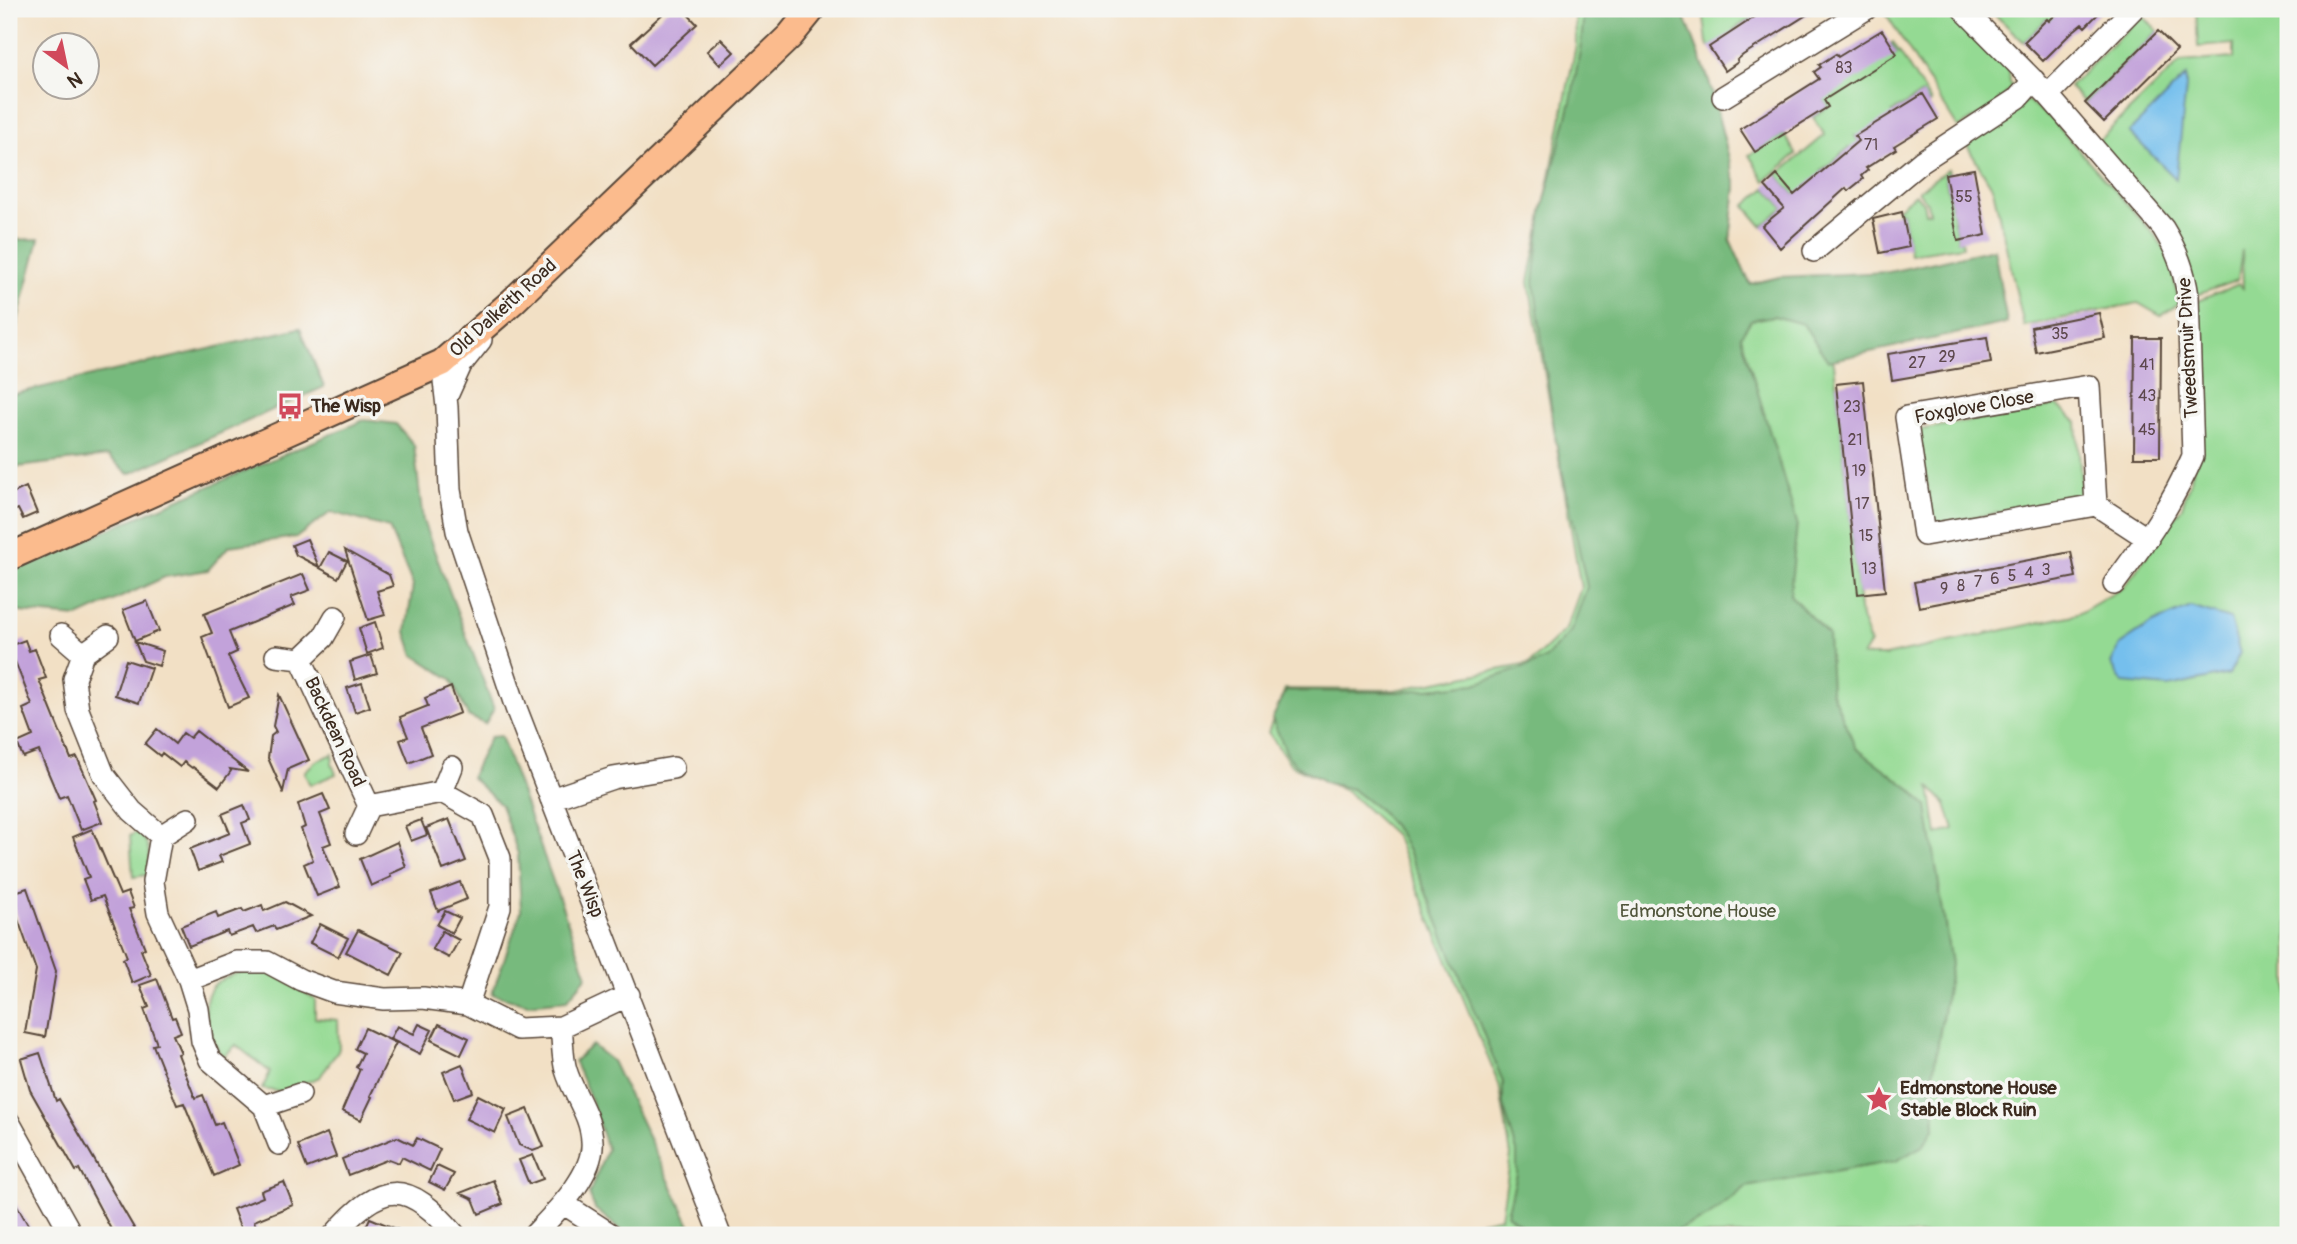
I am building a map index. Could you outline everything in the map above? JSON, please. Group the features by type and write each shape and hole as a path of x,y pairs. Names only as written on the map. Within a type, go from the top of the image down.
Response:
{"main road":[{"name":"Old Dalkeith Road","path":"9,557 442,363 512,302 790,36 812,9"}],"street":[{"path":"1723,97 1866,9"},
{"name":"Tweedsmuir Drive","path":"1964,9 2041,88 2163,228 2177,250 2185,271 2193,456 2148,539 2114,584"},
{"path":"1814,251 1922,161 2018,98 2041,88 2133,9"},
{"path":"446,398 461,365 486,333 598,227 634,184"},
{"name":"The Wisp","path":"442,363 450,490 457,531 516,708 720,1235"},
{"name":"Foxglove Close","path":"2089,386 2096,505 1924,535 1906,417 2089,386"},
{"path":"2096,505 2148,539"},
{"name":"Backdean Road","path":"302,659 324,638 335,617"},
{"path":"61,635 83,654"},
{"path":"108,636 83,654 74,679 78,710 104,775 132,811 161,836"},
{"name":"Backdean Road","path":"276,656 302,659"},
{"name":"Backdean Road","path":"302,659 369,806 356,834"},
{"path":"452,767 442,792 483,815 500,858 500,907 468,1004"},
{"path":"551,799 613,778 673,768"},
{"name":"Backdean Road","path":"369,806 442,792"},
{"path":"188,819 161,836 153,882 158,913 189,980 198,1009 202,1041 210,1060 264,1106 279,1144"},
{"path":"189,980 236,962 267,962 302,980 334,992 384,999 423,998 468,1004 518,1029 561,1027 629,995"},
{"path":"534,1235 564,1204 584,1174 593,1142 585,1112 566,1070 561,1027"},
{"path":"264,1106 300,1094"},
{"path":"9,1122 72,1235"},
{"path":"334,1235 352,1214 381,1194 408,1195 436,1212 455,1235"},
{"path":"564,1204 612,1235"}],"green space":[{"name":"Edmonstone House","path":"1575,9 1682,9 1709,81 1736,186 1730,240 1750,284 1780,277 1834,363 1861,618 1870,643 1862,656 1885,656 2078,614 2124,587 2182,507 2197,458 2195,302 2239,284 2243,288 2242,250 2238,280 2194,296 2181,231 2097,142 2180,62 2234,58 2234,44 2198,47 2196,9 2288,9 2288,1235 1437,1235 1436,1232 1501,1217 1511,1155 1499,1084 1395,835 1348,792 1291,765 1268,732 1285,689 1395,690 1529,664 1566,629 1581,588 1529,282 1576,45","holes":["1930,787 1946,804 1954,829 1937,835"]},
{"name":"Edmonstone House","path":"1584,9 1682,9 1709,81 1736,186 1730,240 1750,284 1780,277 1889,272 1994,249 2007,323 1828,361 1803,324 1774,316 1751,320 1741,336 1797,523 1790,595 1828,635 1831,691 1856,748 1912,790 1927,806 1951,964 1933,1074 1935,1127 1924,1145 1896,1161 1746,1187 1708,1217 1666,1235 1568,1235 1539,1232 1523,1227 1507,1214 1517,1174 1517,1152 1503,1104 1503,1082 1416,868 1399,833 1378,809 1352,789 1327,783 1295,764 1288,756 1272,719 1286,691 1398,692 1475,684 1546,658 1571,631 1587,587 1556,442 1534,282 1542,211 1571,101"},
{"path":"1703,9 1759,9 1775,35 1772,36 1758,14 1734,29 1747,49 1709,47"},
{"path":"1883,9 1950,9 2009,68 2010,83 2013,87 1995,106 1958,128"},
{"path":"1989,9 2061,9 2054,16 2065,37 2047,19 2024,42"},
{"path":"2142,15 2158,31 2085,103 2069,87"},
{"path":"1893,42 1931,102 1929,104 1922,94 1892,112 1905,135 1855,136 1869,158 1849,148 1821,171 1837,191 1810,214 1777,175 1825,135 1813,117 1828,107 1814,85 1897,54 1891,44"},
{"path":"2027,100 2052,120 2168,253 2179,303 2161,316 2138,303 2024,326 1993,189 1964,141"},
{"path":"1784,134 1796,154 1765,181 1749,155"},
{"path":"1948,169 1949,173 1945,175 1958,240 1962,240 1963,246 1910,254 1902,212 1897,209 1915,194 1923,203 1925,212 1929,212 1927,203 1918,191"},
{"path":"1766,188 1784,208 1762,226 1745,206"},
{"path":"39,239 9,354 9,240"},
{"path":"300,328 324,387 129,474 108,456 9,468 9,395"},
{"path":"2057,405 2077,422 2082,497 1933,525 1919,430"},
{"path":"364,420 396,424 414,445 423,521 494,709 485,724 468,716 451,679 414,655 406,632 413,585 389,528 331,512 297,537 229,546 208,570 165,577 78,617 9,611 9,572"},
{"path":"501,736 587,976 567,1000 528,1004 492,994 521,911 518,854 501,805 471,777 490,737"},
{"path":"333,754 332,764 336,774 310,785 304,772 316,761"},
{"path":"137,832 148,847 149,863 147,875 133,877 130,836"},
{"path":"246,970 272,972 315,999 315,1018 338,1020 339,1049 320,1077 281,1092 262,1089 270,1072 236,1045 223,1057 209,1031 206,1000 215,984"},
{"path":"592,1045 612,1061 695,1235 627,1235 595,1209 589,1194 607,1149 588,1092 574,1061"}],"water":[{"path":"2186,76 2186,87 2176,179 2129,132"},
{"path":"2191,607 2230,619 2240,653 2229,674 2169,687 2123,683 2111,664 2120,645 2151,624"}],"building":[{"path":"668,9 683,9 697,24 652,65 631,43"},
{"path":"1767,9 1816,9 1743,55 1725,71 1709,47"},
{"path":"2061,9 2103,9 2085,27 2082,24 2071,33 2043,61 2024,42"},
{"path":"1882,30 1897,54 1824,100 1828,107 1755,152 1740,129 1819,79 1814,72 1821,67 1819,65 1836,54 1838,57"},
{"path":"2158,31 2177,50 2104,122 2085,103"},
{"path":"721,39 734,52 720,65 707,51"},
{"path":"1923,94 1938,119 1894,146 1896,149 1866,168 1868,170 1861,176 1863,179 1848,191 1846,188 1780,248 1762,226 1784,208 1765,186 1777,175 1794,195 1858,141 1855,136"},
{"path":"1974,169 1986,235 1958,241 1945,174"},
{"path":"1902,212 1909,247 1880,253 1873,219"},
{"path":"2099,313 2105,338 2036,352 2031,327"},
{"path":"1987,337 1991,363 1892,380 1888,354"},
{"path":"2135,338 2161,338 2160,457 2134,457"},
{"path":"1863,381 1885,591 1858,594 1836,384"},
{"path":"26,487 37,513 23,519 18,509 9,513 9,495"},
{"path":"307,539 319,567 296,555 292,545"},
{"path":"345,550 389,575 393,586 377,591 385,615 368,620"},
{"path":"329,552 347,561 338,578 320,568"},
{"path":"2071,552 2076,577 1919,607 1914,582"},
{"path":"303,574 310,590 291,597 295,605 229,632 237,652 228,656 249,698 228,707 202,637 212,633 204,614"},
{"path":"147,601 159,631 135,641 123,610"},
{"path":"375,622 383,648 367,654 359,628"},
{"path":"25,640 29,651 35,649 46,678 39,680 71,759 77,757 96,800 94,801 102,822 81,830 67,795 59,798 39,751 23,757 17,743 33,736 23,709 32,705 9,646"},
{"path":"135,642 163,651 159,666 143,661"},
{"path":"371,655 377,673 355,680 350,662"},
{"path":"126,660 151,668 139,703 115,695"},
{"path":"362,683 370,707 355,712 347,688"},
{"path":"451,687 460,713 421,728 431,754 409,763 400,740 408,737 400,717 428,706 425,698"},
{"path":"279,695 309,760 288,769 283,792 268,758 271,736 276,732 273,726"},
{"path":"157,729 175,744 183,733 190,738 196,731 248,772 230,769 219,787 193,767 184,762 180,767 145,744"},
{"path":"323,794 330,810 320,814 331,843 323,846 340,887 317,896 304,864 313,860 301,829 305,827 298,804"},
{"path":"244,805 250,820 242,823 250,844 219,856 222,862 198,871 190,849 230,833 222,814"},
{"path":"449,819 466,861 443,870 426,828"},
{"path":"421,820 427,835 411,841 405,826"},
{"path":"92,829 120,895 128,892 134,908 129,909 145,948 141,950 151,975 132,983 123,959 127,957 103,896 91,900 83,879 89,877 73,837"},
{"path":"397,842 406,867 371,886 360,859"},
{"path":"460,882 467,899 438,911 431,893"},
{"path":"27,888 56,971 45,1037 25,1033 36,970 9,894"},
{"path":"285,902 311,916 276,930 274,926 256,933 253,927 229,936 227,931 189,946 181,926 216,912 218,918 262,905 264,911"},
{"path":"445,911 460,918 452,933 437,925"},
{"path":"320,924 348,938 338,957 310,943"},
{"path":"358,930 403,952 391,975 346,952"},
{"path":"442,931 459,940 449,958 432,949"},
{"path":"157,979 172,1018 175,1017 181,1032 173,1035 195,1098 203,1095 215,1125 222,1122 239,1165 214,1176 184,1103 177,1105 153,1045 157,1044 144,1009 149,1007 140,985"},
{"path":"419,1024 432,1030 420,1054 390,1039 397,1026 414,1034"},
{"path":"439,1024 469,1038 461,1055 431,1040"},
{"path":"365,1028 396,1043 361,1120 342,1111 360,1069 356,1067 363,1053 355,1049"},
{"path":"40,1053 56,1101 59,1099 138,1235 114,1235 79,1169 76,1171 30,1090 21,1059"},
{"path":"462,1064 473,1092 454,1099 443,1072"},
{"path":"478,1095 506,1109 495,1133 466,1119"},
{"path":"528,1109 544,1147 533,1151 519,1145 508,1117"},
{"path":"327,1133 336,1157 307,1168 298,1145"},
{"path":"397,1137 413,1145 417,1138 440,1149 430,1171 402,1157 399,1163 389,1159 348,1175 342,1159"},
{"path":"533,1155 543,1179 529,1184 519,1160"},
{"path":"437,1166 454,1174 445,1190 429,1182"},
{"path":"493,1180 503,1204 479,1214 473,1199 460,1193"},
{"path":"284,1182 293,1205 254,1221 259,1235 243,1235 233,1209 263,1197 261,1191"},
{"path":"9,1191 23,1216 34,1235 9,1235"},
{"path":"370,1218 411,1235 362,1235"}],"place":[{"name":"The Wisp","path":"290,406"},
{"name":"Edmonstone House Stable Block Ruin","path":"1879,1099"}]}
